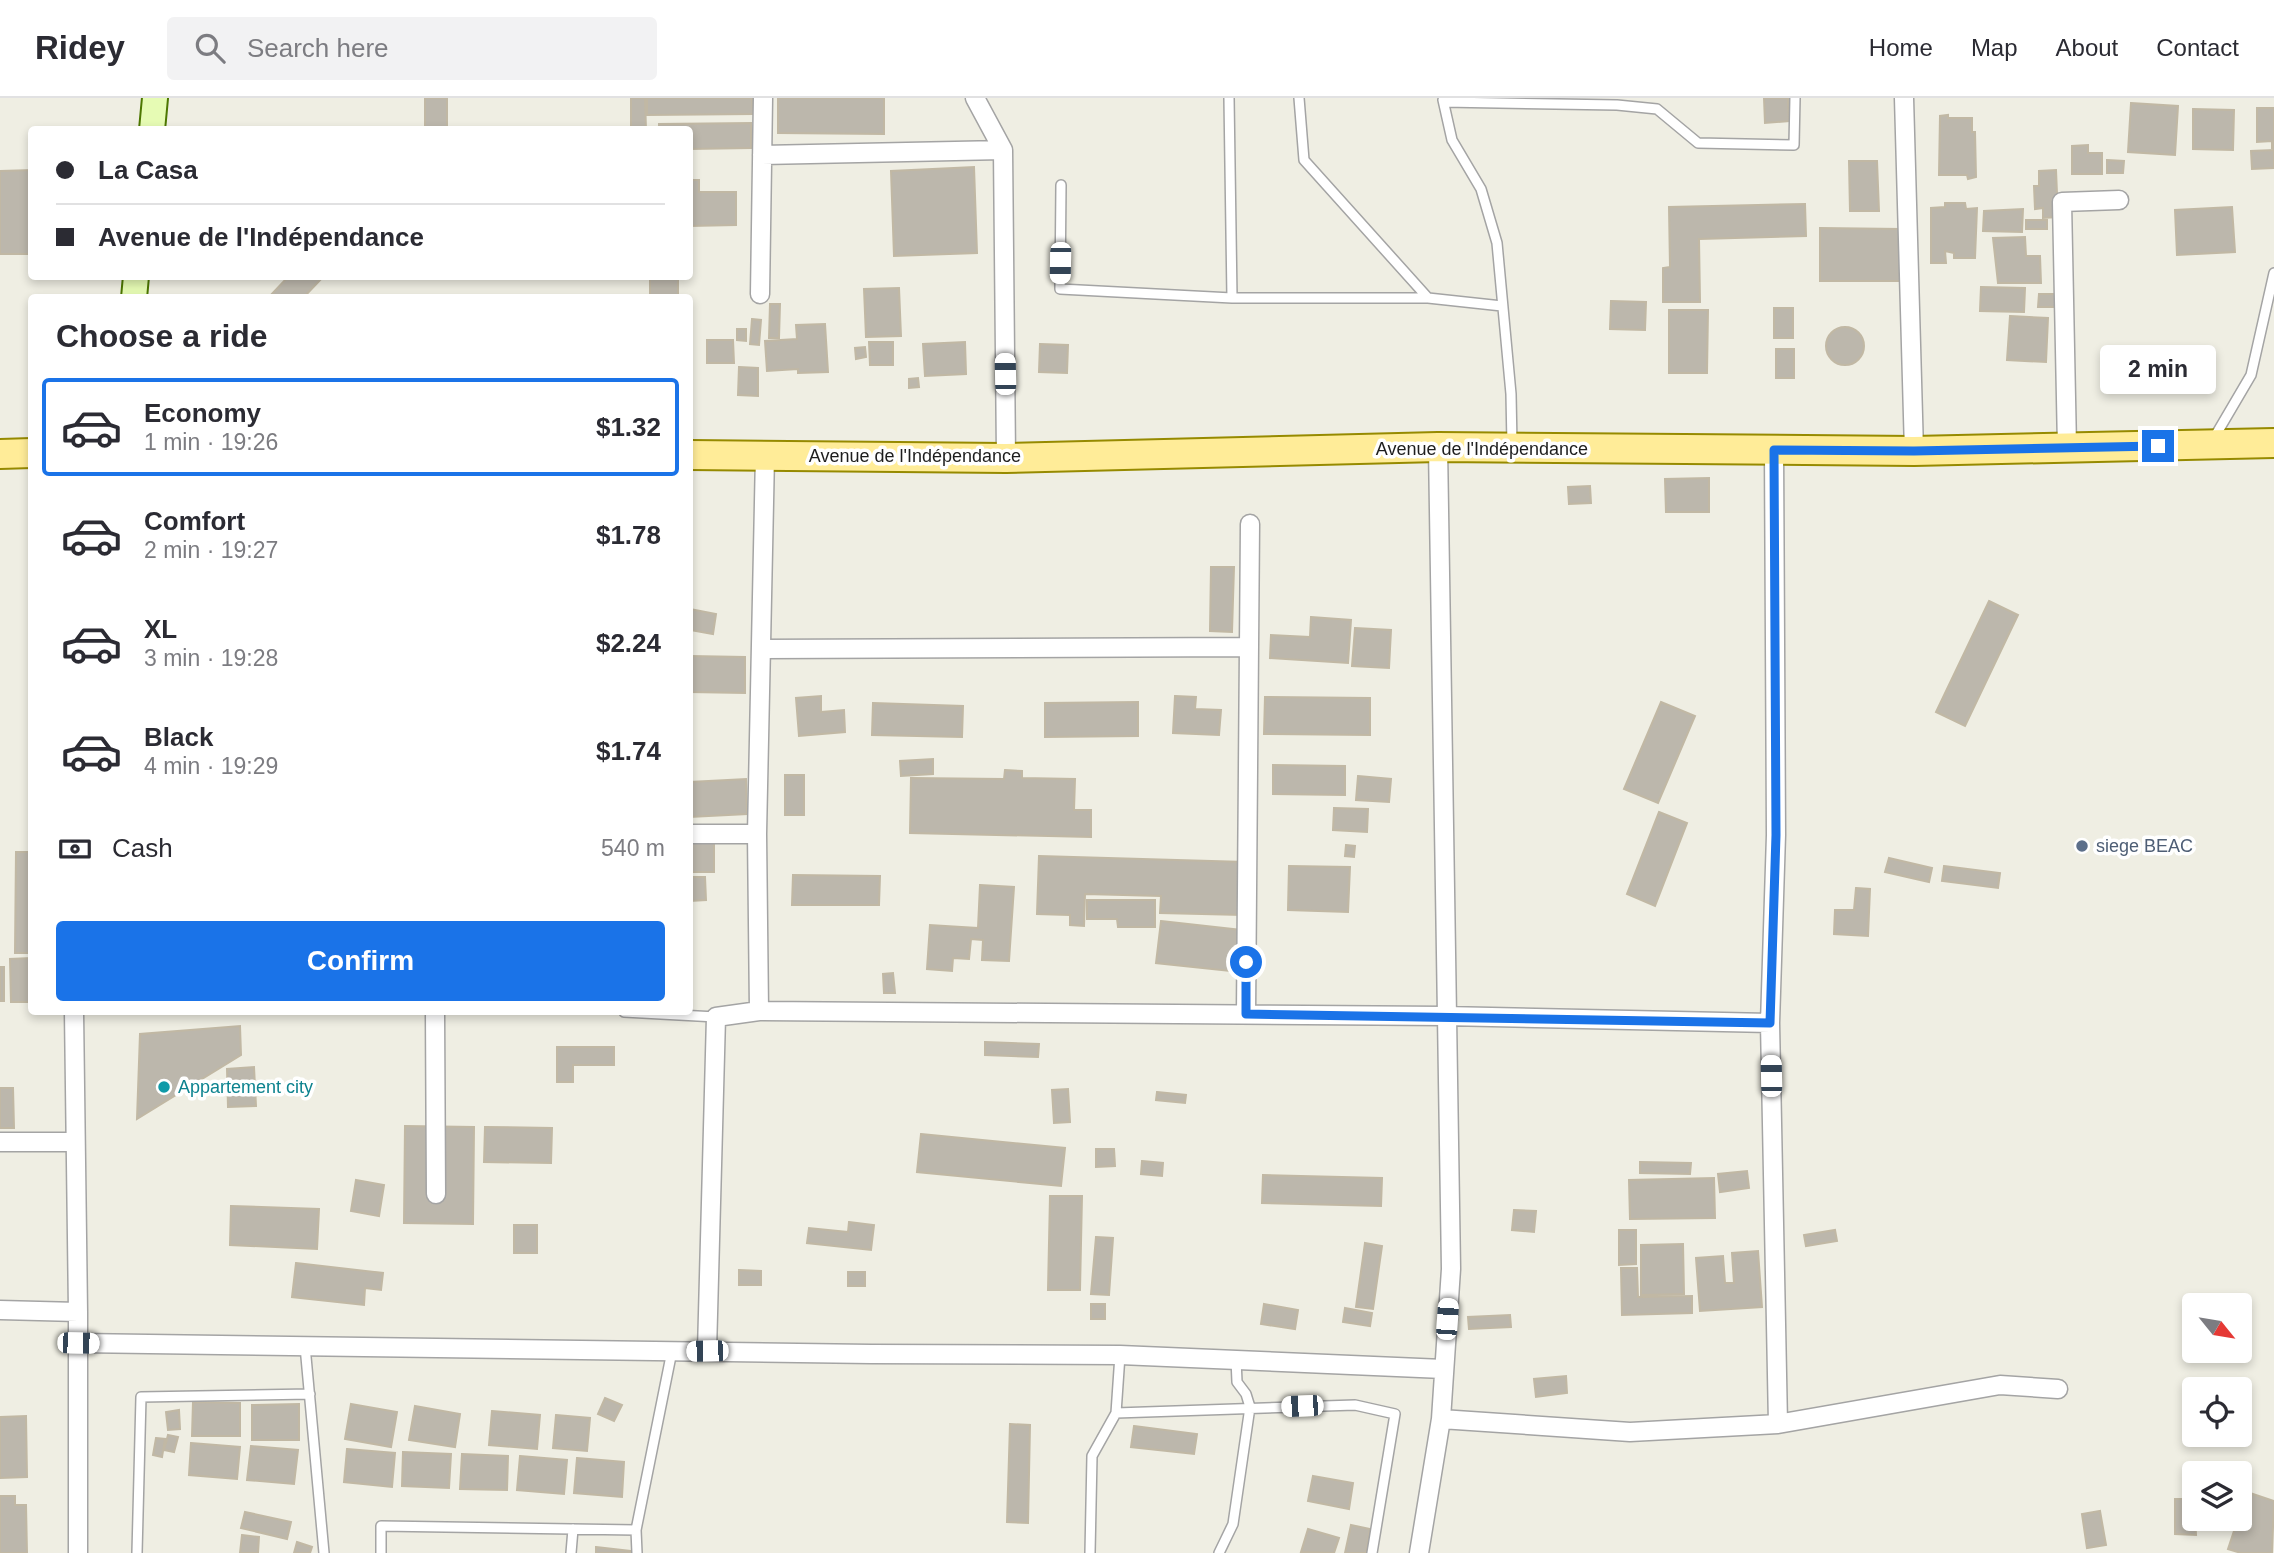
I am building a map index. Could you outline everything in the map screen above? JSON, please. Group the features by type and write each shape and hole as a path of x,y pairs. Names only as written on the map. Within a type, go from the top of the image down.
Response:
{"main road":[{"name":"Avenue de l'Indépendance","path":"693,455 1006,458 1438,447 1914,451 2274,443"},
{"path":"0,454 28,453"}],"street":[{"path":"152,126 155,98"},
{"path":"760,294 763,98"},
{"path":"975,98 1003,150 1006,458"},
{"path":"1904,98 1914,451"},
{"path":"762,155 1003,150"},
{"path":"2067,447 2062,202 2119,200"},
{"path":"1419,1553 1441,1419 1451,1269 1438,447"},
{"path":"1774,450 1776,835 1770,1023 1778,1424"},
{"path":"759,1011 757,834 765,455"},
{"path":"1246,1014 1250,524"},
{"path":"762,649 1249,646"},
{"path":"693,834 757,834"},
{"path":"707,1351 716,1017 759,1011 1445,1016 1770,1023"},
{"path":"74,1015 78,1553"},
{"path":"435,1015 436,1194"},
{"path":"0,1142 75,1142"},
{"path":"0,1310 78,1312"},
{"path":"78,1343 1120,1355 1443,1369"},
{"path":"1441,1419 1630,1432 1778,1424 2000,1385 2058,1389"}],"lane":[{"path":"1229,98 1232,298"},
{"path":"1299,98 1304,160 1428,298"},
{"path":"1513,448 1511,394 1497,243 1481,189 1452,140 1443,100 1617,105 1657,109 1698,143 1794,145 1795,98"},
{"path":"1061,186 1060,289 1232,298 1428,298 1502,306"},
{"path":"2209,446 2251,375 2274,273"},
{"path":"679,1015 716,1017"},
{"path":"305,1346 324,1553"},
{"path":"637,1553 636,1530 672,1351"},
{"path":"1090,1553 1093,1456 1116,1413 1120,1355"},
{"path":"1219,1553 1233,1524 1250,1407 1246,1394 1237,1382 1236,1359"},
{"path":"137,1553 141,1397 310,1394"},
{"path":"1116,1413 1355,1405 1395,1414 1372,1553"},
{"path":"381,1553 381,1526 636,1530"},
{"path":"571,1553 573,1529"}],"building":[{"path":"425,98 447,98 447,126 425,126"},
{"path":"631,98 645,98 646,126 631,126"},
{"path":"647,98 752,98 753,114 647,115"},
{"path":"778,98 884,98 884,134 778,133"},
{"path":"1764,98 1788,98 1789,121 1765,123"},
{"path":"2131,103 2178,106 2175,155 2128,152"},
{"path":"2257,108 2274,108 2274,148 2272,141 2257,142"},
{"path":"2193,109 2234,110 2233,150 2193,149"},
{"path":"1948,115 1948,118 1972,118 1976,177 1968,179 1967,175 1939,175 1940,116"},
{"path":"751,123 751,148 693,149 693,126 659,124"},
{"path":"2088,145 2088,153 2102,153 2102,174 2072,174 2072,146"},
{"path":"2274,150 2274,168 2252,169 2251,151"},
{"path":"2107,160 2124,161 2123,173 2107,173"},
{"path":"1849,161 1877,161 1879,211 1850,211"},
{"path":"974,167 977,253 894,256 891,171"},
{"path":"28,170 28,254 0,254 0,171"},
{"path":"2056,170 2058,217 2043,218 2043,208 2035,209 2034,186 2039,186 2039,171"},
{"path":"693,180 699,180 699,192 736,192 736,225 693,226"},
{"path":"1945,203 1965,203 1966,209 1977,208 1975,258 1954,258 1954,253 1945,251 1946,263 1931,263 1931,208 1945,207"},
{"path":"1805,204 1806,236 1699,239 1700,302 1663,302 1663,268 1670,267 1669,207"},
{"path":"2232,207 2235,252 2177,255 2175,210"},
{"path":"2023,209 2022,232 1983,231 1984,211"},
{"path":"2026,220 2047,220 2047,229 2026,229"},
{"path":"1820,228 1901,229 1901,281 1820,281"},
{"path":"2025,237 2026,256 2040,256 2041,283 1998,283 1993,238"},
{"path":"285,280 320,280 307,294 272,294"},
{"path":"650,280 678,280 678,294 650,294"},
{"path":"1981,287 2025,288 2024,312 1980,311"},
{"path":"899,288 901,336 866,337 864,289"},
{"path":"2039,294 2057,294 2057,307 2038,307"},
{"path":"1611,301 1646,302 1645,330 1610,329"},
{"path":"770,304 780,304 779,338 769,338"},
{"path":"1774,308 1793,308 1793,338 1774,338"},
{"path":"1669,310 1708,310 1707,373 1669,373"},
{"path":"2010,316 2048,318 2046,362 2007,360"},
{"path":"752,319 761,320 759,345 750,344"},
{"path":"825,324 828,372 798,373 798,369 767,371 765,341 797,339 796,325"},
{"path":"1845,327 1858,333 1864,346 1858,359 1845,365 1832,359 1826,346 1832,333"},
{"path":"737,329 746,329 746,341 737,340"},
{"path":"707,340 733,340 734,363 707,363"},
{"path":"869,342 893,342 893,365 870,365"},
{"path":"965,342 966,374 925,376 923,344"},
{"path":"1040,344 1068,345 1067,373 1039,372"},
{"path":"865,347 866,357 856,359 855,348"},
{"path":"1776,349 1794,349 1794,378 1776,378"},
{"path":"739,367 758,368 758,396 738,395"},
{"path":"918,378 919,387 909,388 909,379"},
{"path":"1709,478 1709,512 1666,512 1665,479"},
{"path":"1590,486 1591,503 1569,504 1568,487"},
{"path":"1211,567 1234,567 1232,632 1210,631"},
{"path":"1989,601 2018,615 1965,726 1936,712"},
{"path":"693,610 716,614 713,634 693,631"},
{"path":"1311,617 1351,620 1348,663 1270,658 1271,635 1310,637"},
{"path":"1355,628 1391,630 1389,668 1352,666"},
{"path":"693,656 745,657 745,693 693,692"},
{"path":"821,696 821,712 844,710 845,732 799,736 796,698"},
{"path":"1175,696 1196,697 1195,709 1221,710 1219,735 1173,733"},
{"path":"1265,697 1370,698 1370,735 1264,734"},
{"path":"1138,702 1138,736 1045,737 1045,703"},
{"path":"1661,702 1695,716 1658,803 1624,789"},
{"path":"873,703 963,706 962,737 872,735"},
{"path":"933,759 933,774 901,776 900,761"},
{"path":"1273,765 1345,766 1345,795 1273,794"},
{"path":"1005,770 1022,771 1022,778 1075,779 1074,810 1091,810 1091,837 910,833 911,778 1004,779"},
{"path":"785,775 804,775 804,815 785,815"},
{"path":"1358,776 1391,779 1389,802 1356,800"},
{"path":"746,779 747,814 693,817 693,782"},
{"path":"1334,808 1368,809 1367,832 1333,830"},
{"path":"1659,812 1687,823 1655,906 1627,894"},
{"path":"693,841 714,841 714,872 693,872"},
{"path":"1346,845 1355,846 1354,857 1345,856"},
{"path":"16,852 28,852 28,953 15,953"},
{"path":"1039,856 1245,862 1243,915 1160,913 1161,896 1085,894 1084,926 1070,925 1070,915 1037,914"},
{"path":"1889,858 1932,868 1929,882 1885,872"},
{"path":"1289,866 1350,867 1348,912 1288,910"},
{"path":"1944,866 2000,873 1998,888 1942,881"},
{"path":"793,875 880,876 879,905 792,905"},
{"path":"693,877 705,877 706,900 693,901"},
{"path":"980,885 1014,887 1009,961 982,960 983,940 971,939 969,959 953,958 952,971 927,969 930,925 978,928"},
{"path":"1856,888 1870,889 1868,936 1834,934 1835,910 1854,910"},
{"path":"1087,900 1155,900 1155,927 1118,927 1117,919 1087,919"},
{"path":"1161,921 1250,931 1246,963 1231,962 1230,971 1156,963"},
{"path":"28,958 28,1002 11,1002 10,959"},
{"path":"0,967 4,967 4,1001 0,1001"},
{"path":"893,973 895,993 884,993 883,974"},
{"name":"Appartement city","path":"240,1026 241,1055 137,1119 140,1034"},
{"path":"985,1042 1039,1044 1038,1057 985,1055"},
{"path":"557,1047 614,1047 614,1065 573,1065 573,1082 557,1082"},
{"path":"254,1067 256,1106 228,1107 227,1069"},
{"path":"0,1088 13,1088 14,1128 0,1128"},
{"path":"1068,1089 1070,1122 1054,1123 1052,1090"},
{"path":"1157,1092 1186,1095 1185,1103 1156,1100"},
{"path":"405,1126 474,1127 473,1224 404,1223"},
{"path":"485,1127 552,1128 551,1163 484,1162"},
{"path":"921,1134 1065,1148 1061,1186 917,1172"},
{"path":"1096,1149 1114,1149 1115,1166 1096,1167"},
{"path":"1142,1161 1163,1163 1162,1176 1141,1174"},
{"path":"1640,1162 1691,1163 1690,1174 1640,1173"},
{"path":"1747,1171 1749,1188 1720,1192 1718,1174"},
{"path":"1263,1175 1382,1178 1381,1206 1262,1203"},
{"path":"1714,1178 1715,1218 1630,1219 1629,1180"},
{"path":"356,1180 384,1185 379,1216 351,1211"},
{"path":"1050,1196 1082,1196 1080,1290 1048,1290"},
{"path":"231,1206 319,1209 317,1249 230,1245"},
{"path":"1514,1210 1536,1211 1534,1232 1512,1230"},
{"path":"849,1222 874,1225 871,1250 807,1243 809,1228 848,1232"},
{"path":"514,1225 537,1225 537,1253 514,1253"},
{"path":"1619,1230 1636,1230 1636,1264 1619,1265"},
{"path":"1835,1230 1837,1241 1806,1246 1804,1235"},
{"path":"1096,1237 1113,1238 1109,1295 1091,1294"},
{"path":"1365,1243 1382,1246 1373,1309 1356,1307"},
{"path":"1683,1244 1684,1294 1641,1295 1641,1245"},
{"path":"1758,1251 1762,1307 1700,1311 1696,1258 1723,1256 1725,1283 1734,1283 1732,1253"},
{"path":"296,1263 383,1273 381,1290 365,1288 364,1305 292,1297"},
{"path":"1621,1268 1637,1268 1638,1297 1692,1296 1692,1313 1622,1315"},
{"path":"739,1270 761,1271 761,1285 739,1285"},
{"path":"848,1272 865,1272 865,1286 848,1286"},
{"path":"1091,1304 1105,1304 1105,1319 1091,1319"},
{"path":"1264,1304 1298,1310 1295,1329 1261,1324"},
{"path":"1345,1308 1372,1313 1370,1326 1343,1322"},
{"path":"1510,1315 1511,1327 1469,1329 1468,1317"},
{"path":"1566,1376 1567,1393 1536,1397 1534,1379"},
{"path":"605,1398 622,1405 614,1421 598,1414"},
{"path":"193,1402 240,1403 240,1436 192,1436"},
{"path":"299,1404 299,1440 252,1440 252,1405"},
{"path":"351,1404 397,1412 391,1447 345,1439"},
{"path":"415,1406 460,1414 455,1447 409,1440"},
{"path":"179,1410 180,1429 168,1430 166,1412"},
{"path":"492,1411 540,1415 537,1449 489,1445"},
{"path":"556,1415 590,1418 587,1451 553,1448"},
{"path":"26,1416 27,1477 0,1478 0,1417"},
{"path":"1010,1424 1030,1425 1028,1523 1007,1522"},
{"path":"1134,1426 1197,1434 1194,1454 1131,1447"},
{"path":"168,1435 178,1437 174,1452 164,1450"},
{"path":"156,1438 165,1439 162,1457 153,1455"},
{"path":"191,1443 240,1447 237,1479 189,1475"},
{"path":"251,1446 298,1450 294,1484 247,1480"},
{"path":"347,1449 395,1453 392,1487 344,1482"},
{"path":"403,1452 451,1454 449,1488 402,1486"},
{"path":"462,1454 508,1456 507,1490 460,1489"},
{"path":"520,1456 567,1460 564,1494 517,1490"},
{"path":"577,1458 624,1462 622,1497 574,1493"},
{"path":"1313,1476 1353,1483 1349,1509 1308,1501"},
{"path":"2252,1494 2274,1501 2272,1553 2241,1553 2228,1549 2234,1531 2252,1531"},
{"path":"0,1496 15,1496 15,1505 26,1505 27,1553 0,1553"},
{"path":"2175,1499 2182,1499 2182,1531 2196,1531 2196,1535 2175,1534"},
{"path":"2100,1511 2106,1545 2087,1548 2082,1514"},
{"path":"245,1512 291,1522 287,1539 241,1528"},
{"path":"1351,1525 1370,1529 1366,1553 1345,1553"},
{"path":"1308,1529 1339,1538 1334,1553 1301,1552"},
{"path":"242,1535 259,1537 258,1553 240,1553"},
{"path":"297,1542 312,1547 310,1553 294,1553"},
{"path":"596,1547 630,1551 630,1553 596,1553"}],"place":[{"name":"siege BEAC","path":"2082,846"},
{"name":"Appartement city","path":"164,1087"}],"route":[{"path":"1246,962 1246,1014 1770,1023 1776,835 1774,450 1914,451 2158,446"}]}
